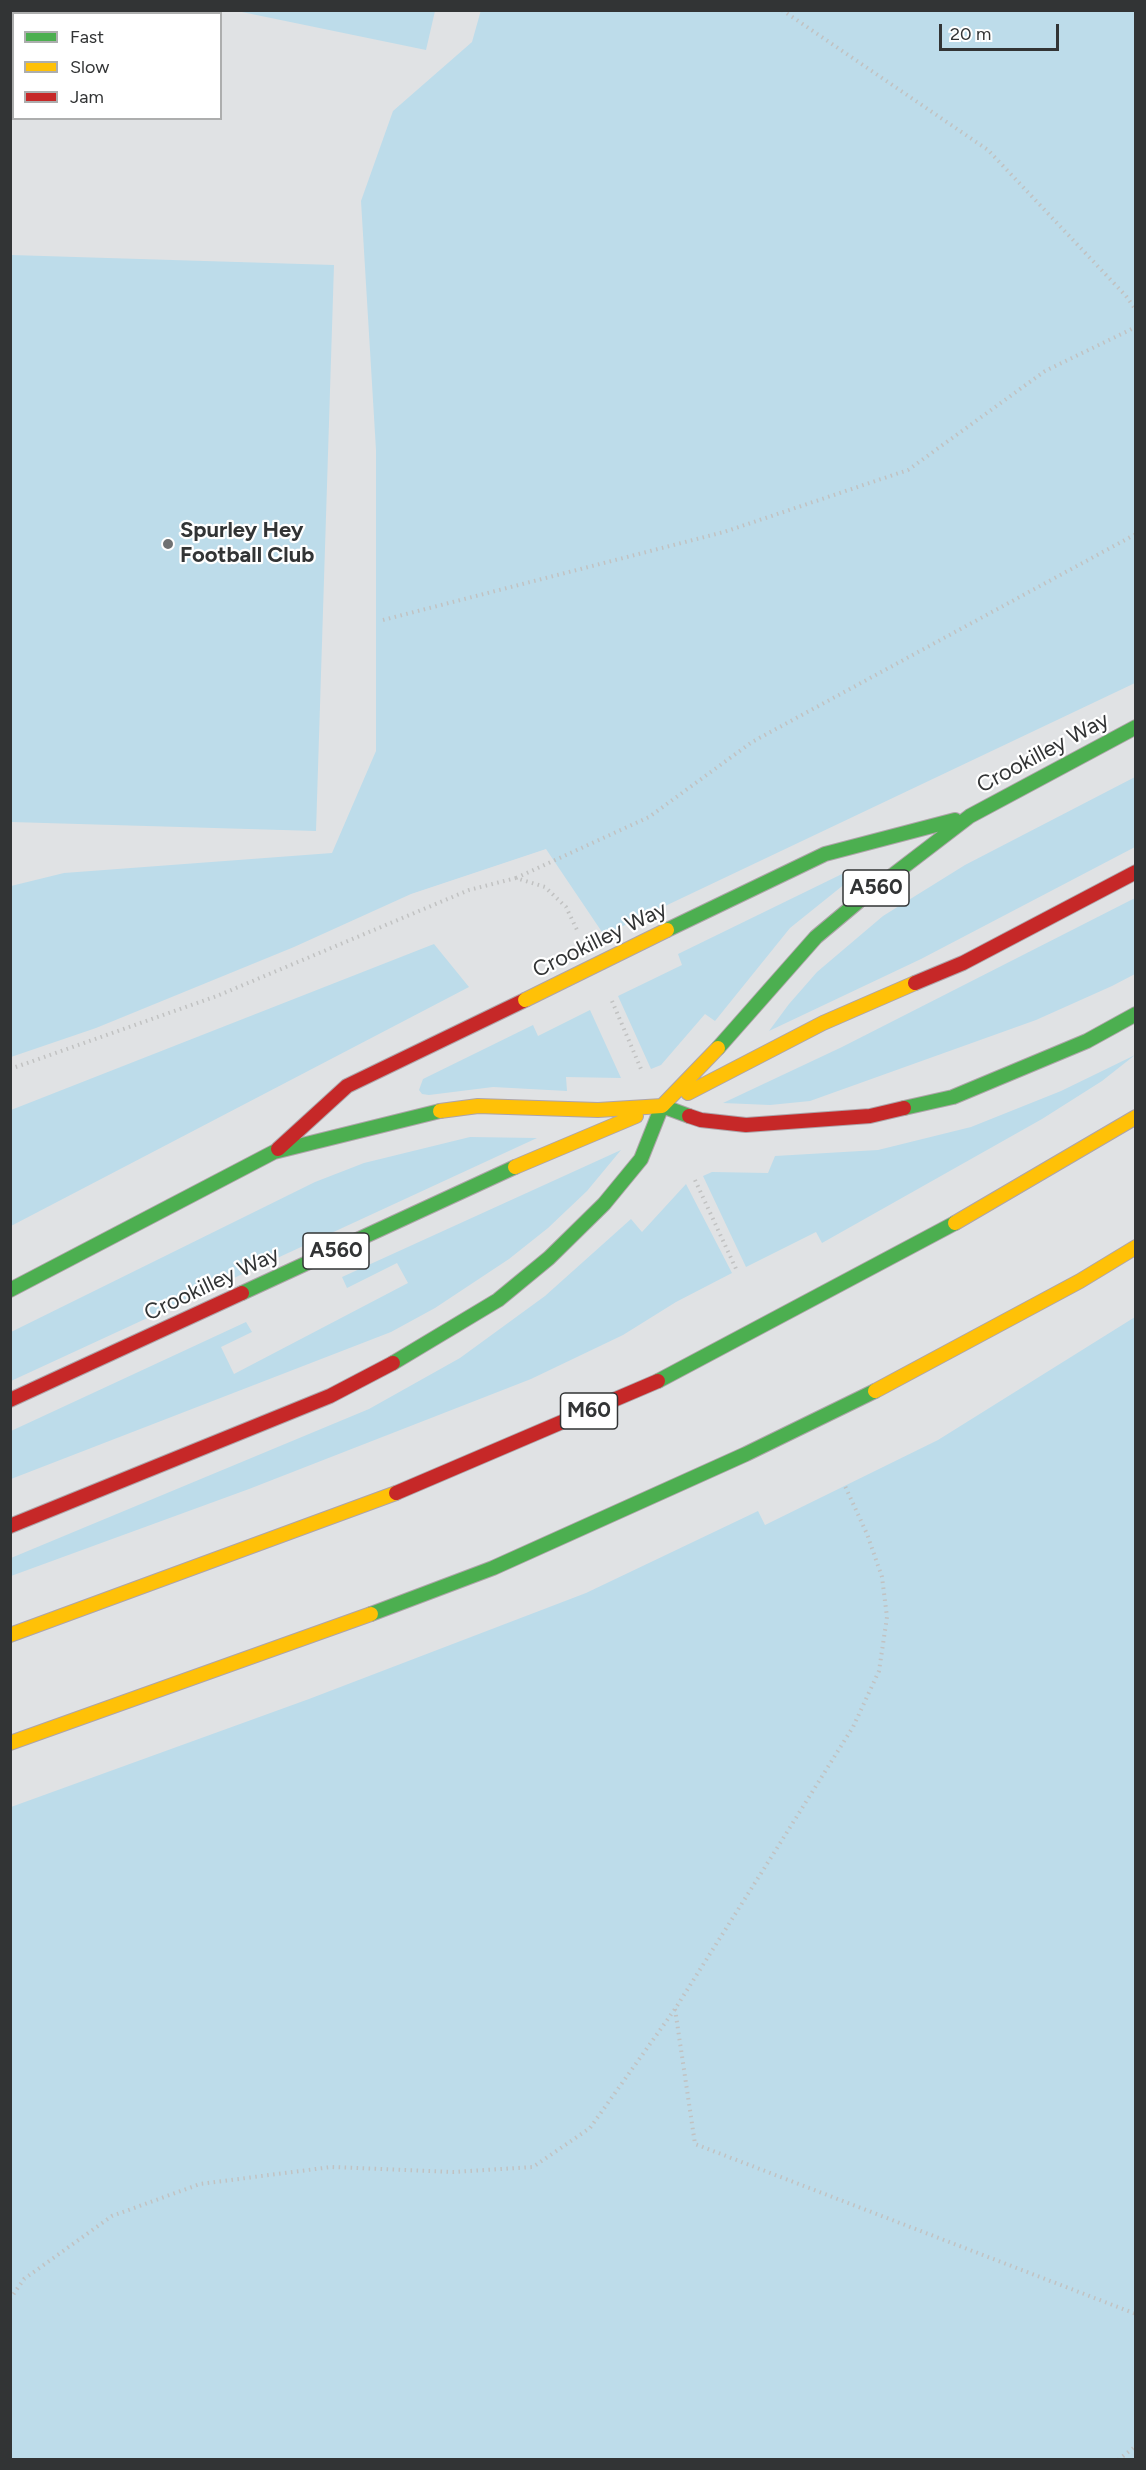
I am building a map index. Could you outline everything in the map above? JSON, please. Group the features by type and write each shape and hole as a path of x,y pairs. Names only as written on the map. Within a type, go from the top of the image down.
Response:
{"main road":[{"name":"Crookilley Way","path":"10,1290 274,1152 441,1111 478,1106 598,1110 663,1106 721,1045 816,937 970,816 1136,727"},
{"name":"Crookilley Way","path":"274,1152 347,1086 667,930 825,854 970,816"},
{"name":"Crookilley Way","path":"10,1400 561,1146 663,1106 823,1023 963,963 1136,872"},
{"path":"10,1526 330,1396 423,1347 498,1300 549,1258 604,1204 641,1159 663,1106 701,1120 746,1125 870,1116 953,1097 1087,1041 1136,1014"},
{"name":"M60","path":"10,1635 415,1486 665,1378 915,1245 1136,1117"},
{"path":"10,1743 280,1648 493,1568 746,1454 873,1392 1080,1281 1136,1247"}],"path":[{"path":"782,10 988,150 1126,296 1136,310"},
{"path":"383,620 724,532 908,470 1045,371 1136,327"},
{"path":"10,1069 217,996 469,890 516,878 649,817 752,742 1136,534"},
{"path":"516,878 545,887 566,907 583,941"},
{"path":"612,1001 643,1073"},
{"path":"695,1180 737,1271"},
{"path":"10,2298 24,2279 112,2216 200,2184 332,2167 454,2172 533,2167 590,2128 675,2009 853,1726 879,1671 887,1617 882,1577 867,1534 845,1486"},
{"path":"675,2009 695,2144 1136,2314"},
{"path":"1118,2460 1136,2446"}],"shaded area":[{"path":"481,10 1135,11 1135,683 604,935 546,849 411,894 294,947 96,1028 11,1057 11,886 64,873 332,853 376,751 376,450 361,201 393,111 472,42"},
{"path":"237,11 435,11 426,50"},
{"name":"Spurley Hey Football Club","path":"11,255 334,265 316,831 11,822"},
{"path":"1135,777 1135,847 921,959 769,1031 817,972 883,916 965,865"},
{"path":"842,874 846,883 790,928 715,1021 705,1014 661,1065 651,1069 618,996 682,965 678,954"},
{"path":"1135,898 1135,974 1112,986 1036,1020 810,1101 770,1105 723,1103 842,1047"},
{"path":"434,944 469,987 11,1226 11,1110"},
{"path":"590,1010 621,1078 566,1077 567,1091 493,1087 429,1095 422,1094 419,1090 423,1079 533,1025 538,1036"},
{"path":"1135,1055 1102,1081 1042,1119 822,1243 816,1232 746,1267 703,1176 712,1172 768,1173 775,1156 878,1150 971,1127 1061,1091"},
{"path":"470,1137 537,1138 11,1381 11,1332 315,1182 364,1163"},
{"path":"621,1150 587,1191 548,1228 509,1259 435,1308 391,1332 11,1479 11,1431 246,1322 252,1332 221,1347 234,1374 408,1283 397,1263 347,1288 342,1277"},
{"path":"686,1184 732,1273 676,1302 623,1335 531,1379 249,1489 11,1576 11,1558 369,1409 460,1358 545,1296 631,1219 642,1232"},
{"path":"1135,1317 1135,2459 11,2459 11,1807 309,1699 586,1593 758,1511 765,1525 938,1440"}],"building":[{"path":"23,10 52,10 60,12 22,12"}],"traffic: fast":[{"path":"718,1048 816,937 859,901 970,816 1136,727"},
{"path":"667,930 825,854 955,820"},
{"path":"904,1108 953,1097 1087,1041 1136,1014"},
{"path":"393,1363 498,1300 549,1258 604,1204 641,1159 662,1106 689,1116"},
{"path":"10,1290 274,1152 440,1111"},
{"path":"242,1293 515,1167"},
{"path":"658,1381 955,1223"},
{"path":"371,1614 493,1568 746,1454 875,1391"}],"traffic: slow":[{"path":"525,1000 667,930"},
{"path":"688,1093 823,1023 915,983"},
{"path":"440,1111 478,1106 598,1110 662,1106 718,1048"},
{"path":"515,1167 636,1116"},
{"path":"955,1223 1136,1117"},
{"path":"875,1391 1080,1281 1136,1247"},
{"path":"10,1635 396,1493"},
{"path":"10,1743 371,1614"}],"traffic: jam":[{"path":"915,983 963,963 1136,872"},
{"path":"278,1149 347,1086 525,1000"},
{"path":"689,1116 701,1120 746,1125 870,1116 904,1108"},
{"path":"10,1400 242,1293"},
{"path":"10,1526 330,1396 393,1363"},
{"path":"396,1493 658,1381"}],"place":[{"name":"Spurley Hey Football Club","path":"168,544"}]}
